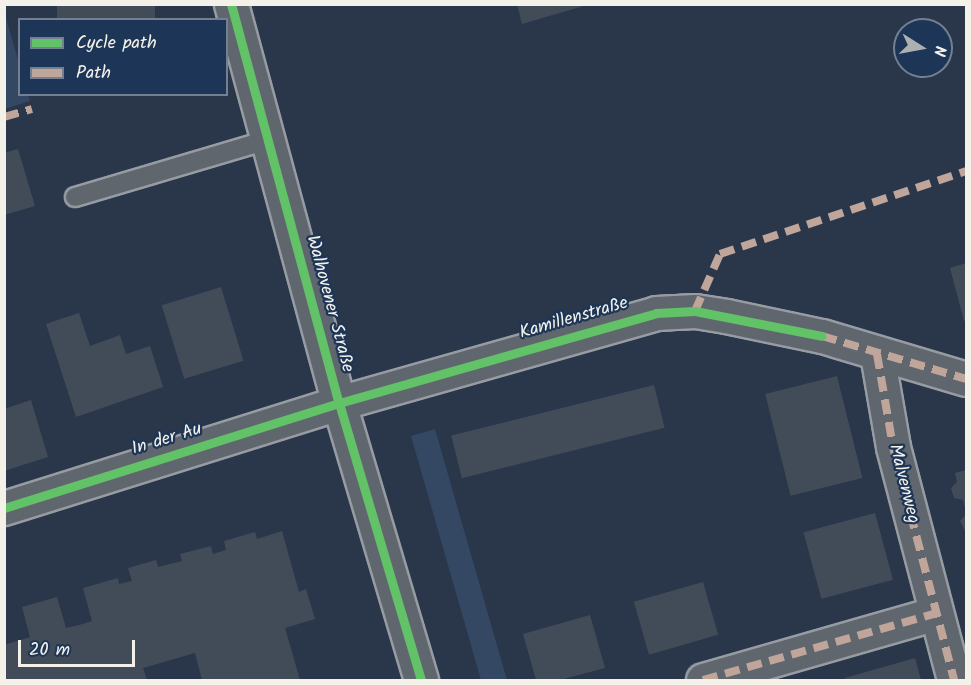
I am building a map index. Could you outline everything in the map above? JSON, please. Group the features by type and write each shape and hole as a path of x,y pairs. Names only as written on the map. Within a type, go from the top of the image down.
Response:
{"street":[{"name":"Walhovener Straße","path":"231,4 339,403 421,681"},
{"name":"Kamillenstraße","path":"339,403 656,312 695,311 822,336 966,379"},
{"name":"Malvenweg","path":"877,354 894,447 954,681"},
{"name":"In der Au","path":"4,508 339,403"},
{"path":"703,681 936,614"}],"lane":[{"path":"75,197 268,140"}],"shaded area":[{"path":"4,11 18,60 18,96 28,96 30,101 5,109"},
{"path":"435,429 507,680 481,680 411,436"}],"building":[{"path":"57,4 155,4 155,18 57,18"},
{"path":"517,4 586,4 587,5 522,24"},
{"path":"18,149 35,206 4,215 4,153"},
{"path":"966,263 966,320 964,321 950,268"},
{"path":"221,287 244,361 184,379 162,305"},
{"path":"79,313 90,346 120,335 126,354 150,346 163,387 76,417 46,324"},
{"path":"837,376 862,478 791,496 765,394"},
{"path":"654,385 665,428 462,478 451,436"},
{"path":"31,400 48,457 4,471 4,409"},
{"path":"966,470 966,512 963,500 954,498 951,488 957,482 955,473"},
{"path":"875,513 893,580 821,599 804,532"},
{"path":"966,514 966,533 960,521"},
{"path":"282,531 299,592 306,589 315,619 285,628 300,680 202,680 195,653 143,668 147,680 4,680 4,645 30,637 22,607 57,597 66,628 79,625 92,621 83,588 118,578 119,584 132,581 128,568 156,560 158,567 182,561 180,554 211,546 213,554 226,550 224,541 255,532 257,539"},
{"path":"703,582 718,635 649,655 634,602"},
{"path":"590,615 605,668 560,680 536,680 523,634"},
{"path":"915,658 921,680 845,680 845,678"}],"marked path":[{"path":"4,117 32,109"},
{"path":"695,311 720,254 966,171"},
{"path":"822,336 966,379"},
{"path":"877,354 893,447 954,680"},
{"path":"703,680 936,613"}],"cycle path":[{"path":"231,4 339,403 421,680"},
{"path":"4,508 339,403 656,313 695,311 822,336"}]}
